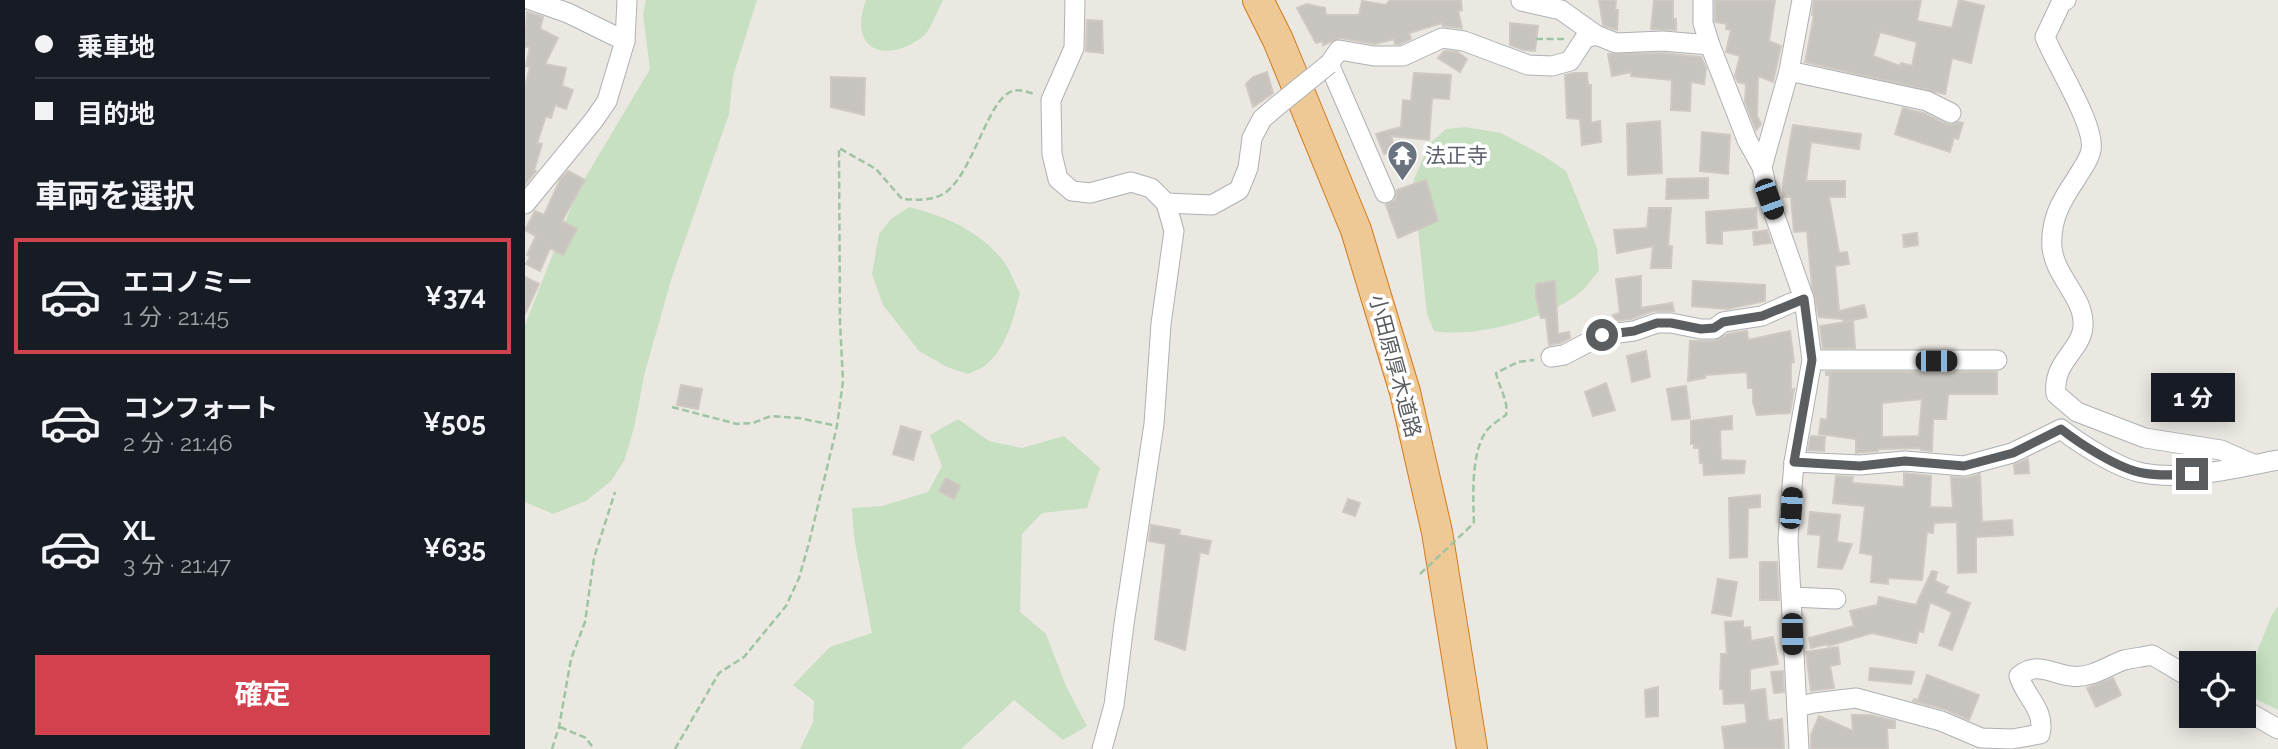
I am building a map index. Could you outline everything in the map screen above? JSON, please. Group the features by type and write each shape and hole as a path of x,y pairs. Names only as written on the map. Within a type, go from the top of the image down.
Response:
{"highway":[{"name":"小田原厚木道路","path":"1258,0 1278,40 1356,230 1405,392 1437,532 1472,749"},
{"name":"小田原厚木道路","path":"1280,0 1295,30 1369,215 1423,388 1453,528 1484,704 1489,749"}],"street":[{"path":"531,0 568,13 625,41"},
{"path":"525,204 607,102 625,41 627,0"},
{"path":"1075,0 1074,48 1051,100 1052,154 1058,179 1072,191 1090,194 1131,182 1150,188 1166,203 1174,231 1161,324 1154,424 1114,705 1102,749"},
{"path":"1703,0 1703,23 1710,45 1747,140 1762,167 1769,199 1804,299 1812,360 1794,462 1788,539 1799,749"},
{"path":"1762,167 1789,71 1802,0"},
{"path":"1521,1 1561,10 1591,37 1616,43 1663,41 1710,45"},
{"path":"2057,1 2045,37 2088,128 2091,149 2085,164 2056,209 2052,246 2055,266 2081,309 2084,328 2058,370 2054,383 2056,394 2077,412 2145,438 2221,450 2253,464"},
{"path":"1166,203 1212,205 1240,190 1248,168 1252,138 1262,119 1329,64 1339,50 1374,56 1403,56 1442,38 1464,41 1528,65 1552,65 1570,61 1591,37"},
{"path":"1329,64 1385,193"},
{"path":"1789,71 1927,101 1951,113"},
{"path":"1551,357 1564,355 1602,335 1634,331 1657,323 1701,329 1714,328 1723,322 1762,316 1804,299"},
{"path":"1812,360 1997,360"},
{"path":"1794,462 1860,466 1905,461 1964,466 2013,453 2061,429 2072,438 2140,472 2170,476 2278,460"},
{"path":"1791,597 1836,599"},
{"path":"1797,707 1856,698 1941,722 1981,738 2012,739 2040,734 2042,727 2036,703 2022,686 2019,676 2034,667 2073,677 2090,675 2124,660 2152,655 2179,671"},
{"path":"2256,716 2278,729"}],"path":[{"path":"1537,39 1591,37"},
{"path":"675,749 719,673 744,657 786,606 799,578 809,543 837,426 843,381 839,148 876,169 902,199 921,201 943,194 962,176 995,106 1005,94 1015,90 1051,100"},
{"path":"1420,574 1474,523 1473,485 1481,441 1486,431 1506,415 1508,407 1499,388 1496,373 1518,362 1551,357"},
{"path":"672,407 737,424 753,423 771,416 799,418 837,426"},
{"path":"552,749 559,727 571,660 585,622 594,558 615,492"},
{"path":"559,727 586,738 594,749"}],"green space":[{"path":"646,0 757,0 733,76 729,114 671,280 624,461 611,481 586,501 553,514 525,502 525,325 578,190 650,69 643,15"},
{"path":"866,0 943,0 925,35 907,46 882,50 865,40 862,17"},
{"path":"1465,127 1501,133 1566,171 1597,248 1599,271 1577,295 1528,319 1469,332 1434,331 1427,314 1413,182 1429,144 1446,129"},
{"path":"909,207 947,219 981,239 1004,262 1020,293 1009,330 995,356 986,365 968,374 947,367 919,351 883,305 872,274 879,234 891,219"},
{"path":"958,419 989,441 1022,448 1064,436 1100,468 1087,508 1042,513 1022,534 1020,612 1046,634 1066,686 1087,726 1063,740 1014,700 961,749 800,749 813,722 814,701 793,685 830,647 872,633 854,537 852,508 882,506 928,492 942,466 930,435"},
{"path":"2278,606 2278,710 2256,699 2256,654"}],"building":[{"path":"1390,0 1461,0 1462,10 1458,11 1462,28 1443,26 1442,23 1409,33 1411,39 1400,44 1395,44 1394,39 1375,44 1340,38 1323,45 1323,41 1316,43 1297,8 1307,4 1325,8 1326,15 1359,15 1362,1 1386,5"},
{"path":"1599,0 1616,0 1617,30 1603,25"},
{"path":"1654,0 1673,0 1676,30 1651,29"},
{"path":"1715,0 1775,0 1769,41 1781,46 1773,82 1758,76 1757,116 1761,124 1756,130 1745,102 1746,84 1738,82 1735,76 1740,56 1726,52 1731,30 1726,29 1727,24 1715,22"},
{"path":"1814,0 1921,0 1917,21 1952,28 1959,0 1984,6 1971,63 1952,58 1945,94 1805,62 1814,16","holes":["1880,32 1917,42 1912,66 1901,63 1900,66 1873,56"]},
{"path":"527,12 543,17 540,29 558,38 545,64 566,68 562,86 573,90 566,109 555,105 551,118 546,116 537,143 542,144 534,170 536,171 525,185 525,88 530,67 526,66 530,46 525,47"},
{"path":"1087,20 1102,21 1103,53 1086,51"},
{"path":"1510,23 1538,26 1535,51 1510,45"},
{"path":"1444,51 1457,52 1467,59 1460,72 1438,58"},
{"path":"1663,53 1701,57 1706,68 1704,84 1691,82 1690,111 1671,110 1672,80 1631,76 1631,72 1612,76 1608,54"},
{"path":"1267,72 1273,93 1253,107 1246,84 1253,77"},
{"path":"1414,73 1451,75 1449,99 1432,98 1429,140 1391,136 1396,151 1384,154 1376,134 1401,127 1403,100 1411,101"},
{"path":"1587,73 1588,85 1591,85 1591,123 1600,121 1601,142 1582,145 1580,119 1567,118 1565,75"},
{"path":"831,77 865,78 864,115 831,107"},
{"path":"1903,108 1926,114 1946,124 1963,123 1958,139 1954,137 1950,152 1895,134"},
{"path":"1660,121 1662,173 1628,175 1627,124"},
{"path":"1793,125 1861,134 1859,149 1811,142 1806,181 1845,181 1845,197 1829,197 1839,253 1847,252 1849,264 1835,266 1839,311 1864,305 1867,317 1844,322 1843,319 1819,317 1812,286 1807,231 1794,232 1791,197 1783,197"},
{"path":"1702,132 1730,135 1728,174 1700,171"},
{"path":"568,171 585,180 562,221 577,229 563,255 550,248 540,271 526,264 536,236 525,230 535,211 544,215 560,180"},
{"path":"1708,178 1708,198 1666,199 1667,179"},
{"name":"法正寺","path":"1426,180 1438,221 1398,238 1386,205 1395,200 1397,190"},
{"path":"1649,208 1671,208 1668,246 1672,246 1671,268 1651,268 1653,246 1617,253 1614,230 1647,228"},
{"path":"1756,208 1757,228 1722,231 1722,244 1707,243 1706,212"},
{"path":"1767,230 1771,243 1754,245 1753,232"},
{"path":"1917,233 1918,245 1904,247 1903,235"},
{"path":"1641,276 1641,308 1672,303 1674,311 1653,311 1631,319 1615,321 1613,315 1620,313 1616,279"},
{"path":"525,277 539,284 525,314"},
{"path":"1555,281 1558,334 1569,332 1570,338 1549,345 1546,318 1541,318 1536,298 1536,284"},
{"path":"1693,281 1765,285 1765,301 1727,309 1692,306"},
{"path":"1853,321 1855,348 1823,348 1820,326"},
{"path":"1747,331 1748,340 1790,331 1794,362 1791,363 1791,390 1794,389 1790,413 1757,415 1753,388 1748,388 1747,372 1705,375 1705,378 1688,381 1690,341 1715,341 1728,334"},
{"path":"1646,351 1650,377 1632,382 1627,356"},
{"path":"1826,372 1997,372 1997,394 1948,394 1946,419 1933,419 1932,451 1921,448 1878,449 1856,453 1856,439 1819,434 1821,419 1827,420 1830,375 1826,375","holes":["1922,399 1919,436 1882,437 1882,403"]},
{"path":"1606,383 1615,410 1593,416 1585,392"},
{"path":"681,385 702,389 698,409 677,405"},
{"path":"1686,386 1690,418 1672,420 1667,389"},
{"path":"1732,416 1732,429 1720,430 1721,460 1745,461 1744,473 1704,475 1699,448 1694,448 1694,444 1691,444 1691,421"},
{"path":"901,426 921,432 913,460 893,454"},
{"path":"1811,436 1825,437 1824,451 1808,450"},
{"path":"2028,459 2029,473 2015,474 2014,465"},
{"path":"1904,473 1931,476 1930,507 1953,508 1951,477 1967,478 1980,474 1982,522 2012,520 2013,535 1976,537 1976,572 1958,573 1957,522 1934,523 1933,533 1927,532 1922,580 1888,578 1888,584 1871,582 1873,555 1860,553 1865,506 1833,503 1836,476 1853,477 1852,483 1904,487"},
{"path":"946,478 960,486 954,499 939,491"},
{"path":"1760,495 1760,507 1748,508 1747,557 1730,558 1729,498"},
{"path":"1348,499 1360,503 1355,516 1343,512"},
{"path":"1810,512 1840,515 1837,542 1852,544 1842,569 1818,567 1821,535 1808,534"},
{"path":"1151,525 1180,530 1179,535 1211,541 1208,554 1200,552 1185,650 1155,639 1166,544 1149,541"},
{"path":"1760,562 1777,562 1779,600 1760,600"},
{"path":"1932,571 1937,572 1935,581 1948,587 1945,593 1970,603 1952,650 1939,645 1952,612 1930,602 1923,632 1919,631 1916,643 1872,633 1828,646 1811,648 1809,638 1854,626 1850,611 1877,605 1879,597 1916,605"},
{"path":"1718,579 1737,582 1731,616 1712,613"},
{"path":"1743,621 1743,628 1750,627 1751,641 1773,637 1778,664 1750,669 1750,691 1765,689 1768,721 1782,719 1784,749 1725,749 1722,727 1747,723 1745,703 1724,704 1723,689 1720,689 1721,654 1727,654 1725,622"},
{"path":"1838,647 1840,664 1830,666 1834,688 1811,691 1806,652"},
{"path":"1870,668 1914,672 1911,684 1869,680"},
{"path":"1783,671 1784,692 1774,693 1771,672"},
{"path":"1927,675 1979,695 1969,720 1944,709 1913,701 1918,700"},
{"path":"2113,678 2121,695 2096,707 2087,688"},
{"path":"1658,687 1658,716 1646,717 1645,690"},
{"path":"1852,715 1870,715 1895,721 1895,728 1887,728 1888,749 1811,749 1811,735 1819,716 1853,731"}],"place":[{"name":"法正寺","path":"1402,183"}],"route":[{"path":"1602,335 1634,331 1657,323 1701,329 1714,328 1723,322 1762,316 1804,299 1812,360 1794,462 1860,466 1905,461 1964,466 2013,453 2061,429 2119,464 2140,472 2170,476 2192,474"}]}
